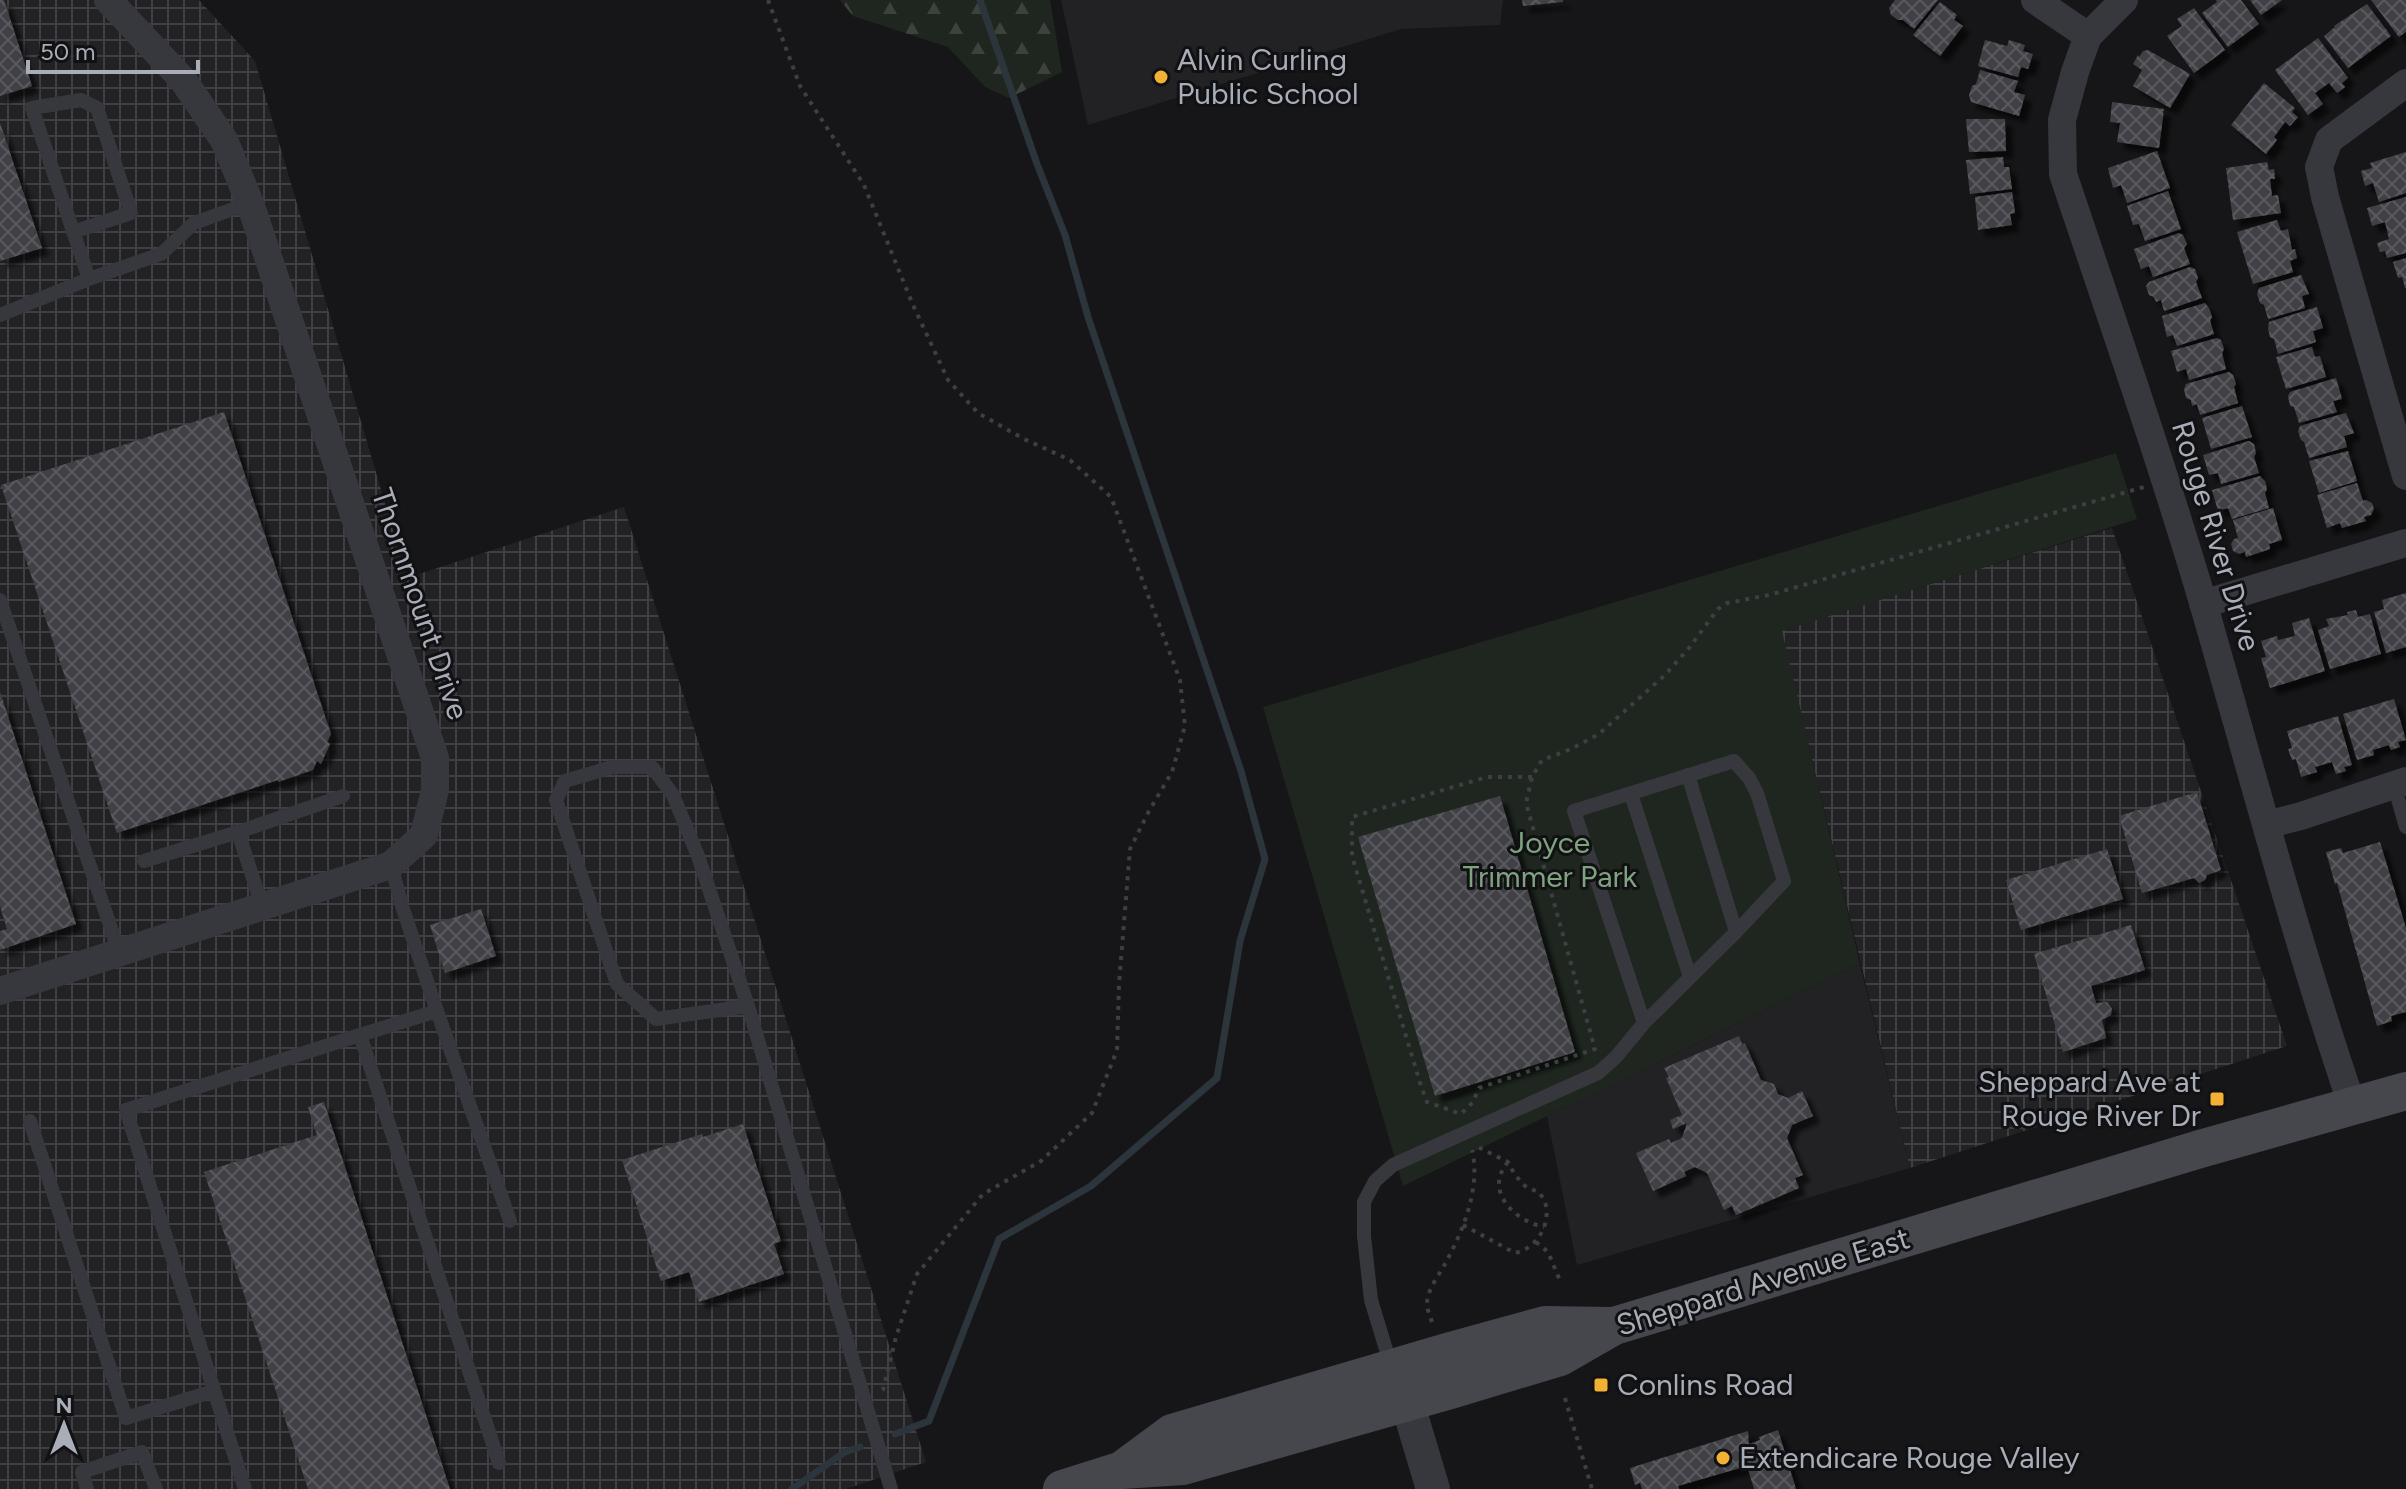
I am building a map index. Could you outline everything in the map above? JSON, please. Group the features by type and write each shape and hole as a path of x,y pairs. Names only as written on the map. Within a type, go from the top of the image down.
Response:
{"main road":[{"name":"Sheppard Avenue East","path":"1062,1489 1122,1470 1183,1466 1400,1386 1560,1357 1614,1326 2406,1091"}],"street":[{"name":"Thornmount Drive","path":"0,991 391,865 424,835 435,790 435,758 250,203 224,140 183,80 108,0"},
{"path":"2035,0 2088,36"},
{"name":"Rouge River Drive","path":"2124,0 2088,36 2075,72 2062,120 2063,174 2165,481 2310,979 2352,1105"},
{"path":"2406,83 2329,140 2319,167 2406,476"},
{"path":"2203,604 2406,543"},
{"path":"2266,825 2400,783"},
{"path":"1400,1386 1433,1489"}],"lane":[{"path":"73,232 131,213 97,108 81,100 32,108 73,232 89,279"},
{"path":"0,315 161,254 194,223 250,203"},
{"path":"0,600 119,952"},
{"path":"1400,1386 1371,1300 1364,1236 1364,1202 1375,1181 1393,1165 1598,1073 1784,881 1757,793 1734,761 1574,811 1644,1023"},
{"path":"748,1006 656,1019 617,984 556,800 565,781 612,767 652,767 673,795 698,856 748,1006 891,1489"},
{"path":"1688,775 1736,932"},
{"path":"2400,783 2406,827"},
{"path":"1631,794 1690,977"},
{"path":"144,861 343,796"},
{"path":"238,832 262,906"},
{"path":"391,865 437,1011 510,1221"},
{"path":"245,1489 126,1110 437,1011"},
{"path":"360,1035 499,1463"},
{"path":"30,1121 126,1418 214,1391"},
{"path":"87,1489 82,1472 142,1452 156,1489"}],"path":[{"path":"768,0 800,86 864,185 913,305 948,380 978,413 1070,460 1111,497 1180,680 1185,726 1172,772 1130,849 1117,1050 1092,1113 1041,1161 983,1194 917,1274 896,1337 883,1390 867,1406"},
{"path":"1532,777 1487,777 1352,817 1352,856 1421,1086 1427,1102 1461,1114 1473,1102 1479,1088 1595,1049 1526,803 1532,777 1542,760 1599,734 1665,675 1710,618 1727,603 1769,595 2165,481"},
{"path":"1432,1322 1427,1303 1430,1290 1458,1239 1468,1210 1475,1165 1470,1144 1508,1162 1525,1186 1540,1193 1546,1206 1544,1227 1536,1242 1526,1251 1515,1253 1463,1225"},
{"path":"1508,1162 1501,1171 1498,1184 1503,1198 1515,1215 1544,1227"},
{"path":"1536,1242 1548,1252 1561,1283"},
{"path":"1565,1398 1592,1489"}],"shaded area":[{"path":"0,0 199,0 255,61 407,578 624,507 926,1462 846,1489 0,1489"},
{"name":"Alvin Curling Public School","path":"1061,0 1503,0 1500,25 1401,29 1088,125"},
{"path":"2112,528 2287,1046 1910,1168 1781,630"},
{"path":"1860,964 1910,1168 1577,1265 1547,1116"}],"green space":[{"path":"840,0 1050,0 1062,72 1009,98 985,87 948,47 853,16"},
{"name":"Joyce Trimmer Park","path":"2116,453 2137,519 1782,631 1860,964 1403,1186 1263,707"}],"building":[{"path":"0,0 4,0 32,86 0,96"},
{"path":"1522,0 1563,0 1563,2 1523,6"},
{"path":"1895,0 1938,0 1914,29 1891,15 1889,8"},
{"path":"2216,0 2241,0 2259,24 2228,47 2202,13"},
{"path":"2250,0 2282,0 2261,15"},
{"path":"2371,0 2406,0 2406,32 2399,37"},
{"path":"1940,2 1957,15 1954,20 1963,26 1940,56 1913,35"},
{"path":"2367,4 2391,36 2348,68 2324,36"},
{"path":"2194,8 2225,50 2194,73 2167,36 2182,26 2177,19"},
{"path":"2318,38 2348,78 2342,83 2345,87 2337,93 2329,83 2315,93 2323,104 2308,115 2275,70"},
{"path":"1985,40 2007,46 2009,40 2025,45 2023,51 2033,54 2028,69 2021,67 2018,77 1978,66"},
{"path":"2148,50 2190,74 2170,108 2133,86 2142,70 2133,64 2138,55"},
{"path":"1980,70 2018,81 2014,92 2025,95 2019,116 1971,102 1969,95"},
{"path":"2264,83 2295,108 2292,112 2298,117 2290,126 2285,122 2266,154 2231,125"},
{"path":"2112,102 2164,109 2159,148 2117,142 2120,123 2110,122"},
{"path":"1966,119 2005,119 2006,151 1969,152"},
{"path":"0,123 42,248 0,261"},
{"path":"2157,151 2170,188 2127,203 2121,185 2113,188 2108,168"},
{"path":"2406,152 2406,193 2379,202 2373,183 2365,186 2361,171 2372,168 2370,163"},
{"path":"2003,157 2004,167 2009,167 2012,189 1970,194 1966,160"},
{"path":"2267,162 2269,170 2274,169 2275,179 2270,179 2272,196 2278,195 2281,213 2233,220 2226,168"},
{"path":"2168,191 2181,229 2145,241 2139,224 2133,225 2127,206"},
{"path":"2012,192 2015,213 2010,214 2012,225 1978,230 1975,197"},
{"path":"2406,197 2406,253 2387,258 2385,251 2380,252 2377,243 2389,239 2385,222 2372,226 2367,208"},
{"path":"2277,220 2281,231 2288,229 2292,250 2295,249 2297,258 2290,261 2293,272 2253,284 2237,232"},
{"path":"2179,233 2187,244 2184,248 2190,264 2153,277 2149,266 2141,269 2134,249"},
{"path":"2406,258 2406,288 2405,288 2393,262"},
{"path":"2190,267 2195,269 2202,298 2164,311 2161,300 2156,302 2146,286 2149,282"},
{"path":"2301,275 2309,294 2302,296 2305,308 2268,319 2257,294 2259,288"},
{"path":"2205,303 2212,317 2210,321 2214,334 2177,346 2173,335 2167,337 2162,316"},
{"path":"2317,307 2323,328 2313,331 2316,342 2278,354 2274,339 2270,337 2269,322"},
{"path":"2217,338 2224,349 2226,369 2189,380 2186,369 2177,372 2171,351"},
{"path":"2312,347 2315,357 2320,356 2326,377 2286,389 2276,357"},
{"path":"2229,372 2236,384 2238,403 2200,415 2197,404 2192,406 2191,400 2186,398 2186,384"},
{"path":"2336,378 2342,399 2333,401 2337,412 2299,423 2294,407 2290,406 2290,392"},
{"path":"2242,406 2252,437 2211,449 2202,418"},
{"path":"224,412 331,734 327,742 330,744 321,764 317,761 313,770 117,833 1,485"},
{"path":"2346,413 2354,433 2344,436 2347,447 2309,458 2298,431 2300,426"},
{"path":"2249,441 2254,444 2259,473 2221,484 2218,473 2209,475 2203,455"},
{"path":"2348,451 2357,481 2319,493 2309,461"},
{"path":"2260,476 2265,481 2269,508 2232,519 2228,508 2218,511 2212,490"},
{"path":"2357,483 2363,501 2372,503 2374,509 2371,515 2364,517 2366,521 2342,528 2340,523 2327,528 2317,495"},
{"path":"2273,508 2282,540 2269,544 2270,549 2246,557 2245,552 2239,554 2233,551 2231,544 2238,538 2233,520"},
{"path":"2406,593 2406,647 2386,653 2374,612 2384,609 2382,600"},
{"path":"2356,610 2358,617 2370,614 2381,654 2330,669 2318,630 2329,626 2326,619 2348,615 2347,612"},
{"path":"2309,618 2325,671 2270,688 2261,658 2266,657 2261,641 2277,636 2278,640 2295,636 2292,623"},
{"path":"0,692 76,924 0,950 0,931 7,929 0,906"},
{"path":"2394,699 2406,740 2398,742 2400,747 2391,750 2389,745 2373,750 2374,755 2357,760 2343,714"},
{"path":"2338,716 2352,765 2336,774 2332,762 2315,767 2317,772 2301,777 2296,759 2292,760 2288,749 2292,748 2287,731"},
{"path":"2197,792 2221,870 2207,875 2199,883 2194,878 2142,893 2119,816"},
{"path":"1500,796 1575,1052 1435,1096 1358,837"},
{"path":"2380,842 2406,928 2406,1012 2391,1016 2392,1021 2377,1026 2326,852 2341,848 2343,853"},
{"path":"2107,849 2123,899 2021,930 2006,880"},
{"path":"481,909 496,956 445,973 430,925"},
{"path":"2131,925 2145,970 2091,986 2096,1003 2107,1002 2112,1009 2111,1015 2102,1020 2106,1038 2063,1052 2034,954"},
{"path":"1739,1036 1761,1080 1774,1084 1778,1094 1788,1098 1802,1091 1813,1116 1792,1125 1787,1138 1803,1175 1795,1178 1799,1188 1736,1215 1732,1206 1724,1210 1707,1173 1695,1167 1684,1172 1686,1176 1653,1191 1636,1153 1669,1139 1671,1143 1682,1138 1687,1123 1673,1129 1670,1120 1682,1115 1664,1068"},
{"path":"324,1102 450,1489 308,1489 204,1172 317,1135 308,1107"},
{"path":"743,1124 781,1241 774,1244 784,1274 699,1302 689,1272 661,1281 622,1160"},
{"name":"Extendicare Rouge Valley","path":"1778,1430 1796,1489 1754,1489 1747,1466 1678,1486 1679,1489 1642,1489 1640,1483 1635,1485 1630,1468 1748,1431 1749,1444"}],"waterway":[{"path":"895,1434 929,1421 999,1239 1091,1186 1217,1078 1240,941 1265,859 1241,771 1088,317 1065,235 980,0"},
{"path":"792,1489 845,1452 860,1447"}],"place":[{"name":"Alvin Curling Public School","path":"1161,77"},
{"name":"Sheppard Ave at Rouge River Dr","path":"2217,1099"},
{"name":"Conlins Road","path":"1601,1385"},
{"name":"Extendicare Rouge Valley","path":"1723,1458"}]}
